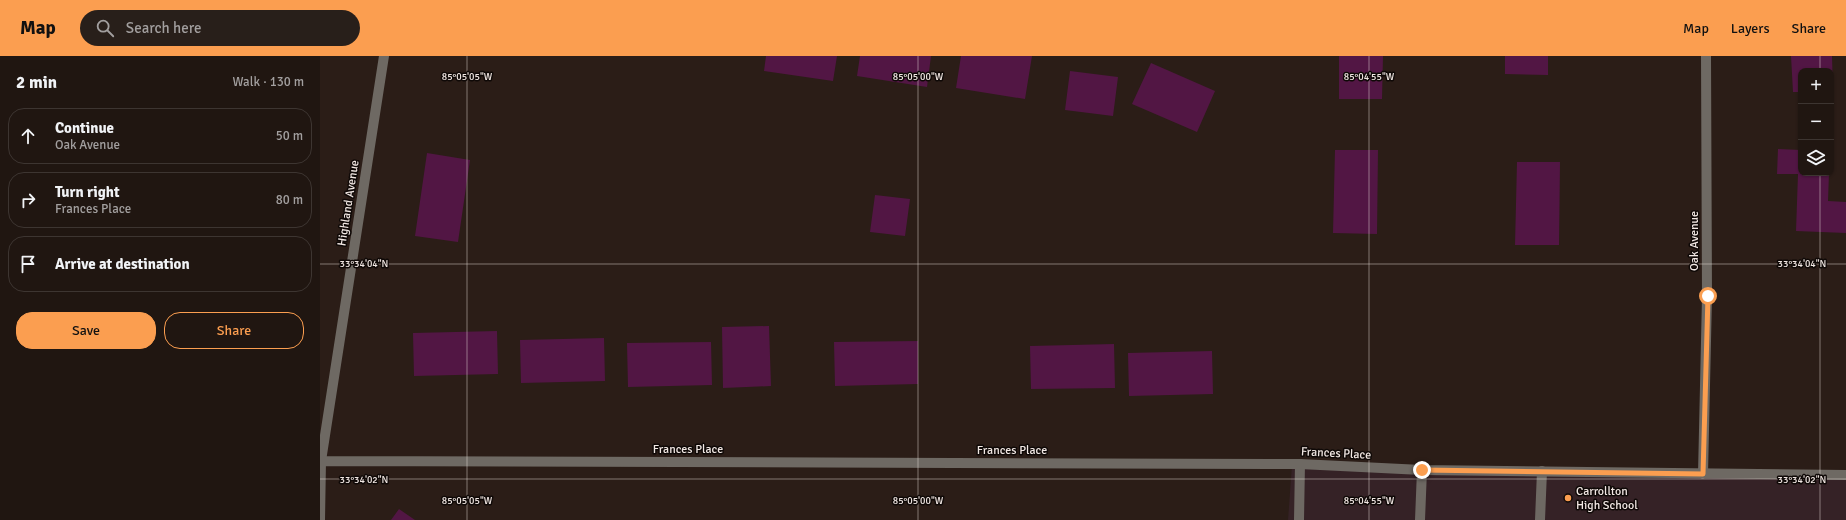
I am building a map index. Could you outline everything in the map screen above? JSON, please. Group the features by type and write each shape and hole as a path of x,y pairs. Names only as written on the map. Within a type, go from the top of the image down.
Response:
{"street":[{"name":"Highland Avenue","path":"320,520 321,461 384,56"},
{"name":"Oak Avenue","path":"1703,474 1708,296 1706,56"},
{"name":"Frances Place","path":"321,461 1300,464 1422,470 1846,475"},
{"path":"1299,520 1300,464"},
{"path":"1420,520 1422,470"},
{"path":"1540,520 1542,471"}],"shaded area":[{"name":"Carrollton High School","path":"1292,465 1846,475 1846,520 1288,520"}],"building":[{"path":"766,56 837,56 833,81 764,71"},
{"path":"860,56 931,56 927,87 857,76"},
{"path":"961,56 1032,56 1025,99 956,88"},
{"path":"1339,56 1383,56 1382,99 1339,99"},
{"path":"1505,56 1548,56 1548,75 1505,74"},
{"path":"1791,56 1832,56 1832,68 1798,68 1798,92 1793,92"},
{"path":"1151,63 1215,91 1197,132 1132,104"},
{"path":"1070,71 1118,77 1113,116 1065,110"},
{"path":"1778,149 1798,150 1798,174 1777,174"},
{"path":"1335,150 1378,150 1377,234 1333,233"},
{"path":"427,153 470,160 458,242 415,236"},
{"path":"1517,162 1560,162 1559,245 1515,245"},
{"path":"1798,174 1798,176 1829,176 1828,201 1846,202 1846,233 1796,231"},
{"path":"875,195 910,199 905,236 870,232"},
{"path":"769,326 771,386 723,388 722,327"},
{"path":"497,331 498,374 414,376 413,333"},
{"path":"604,338 605,381 521,383 520,340"},
{"path":"918,341 918,384 835,386 834,342"},
{"path":"711,342 712,385 628,387 627,343"},
{"path":"1114,344 1115,388 1031,389 1030,346"},
{"path":"1212,351 1213,394 1129,396 1128,353"},
{"path":"399,509 415,520 391,520"}],"place":[{"name":"Carrollton High School","path":"1568,498"}],"route":[{"path":"1422,470 1703,474 1708,296"}]}
